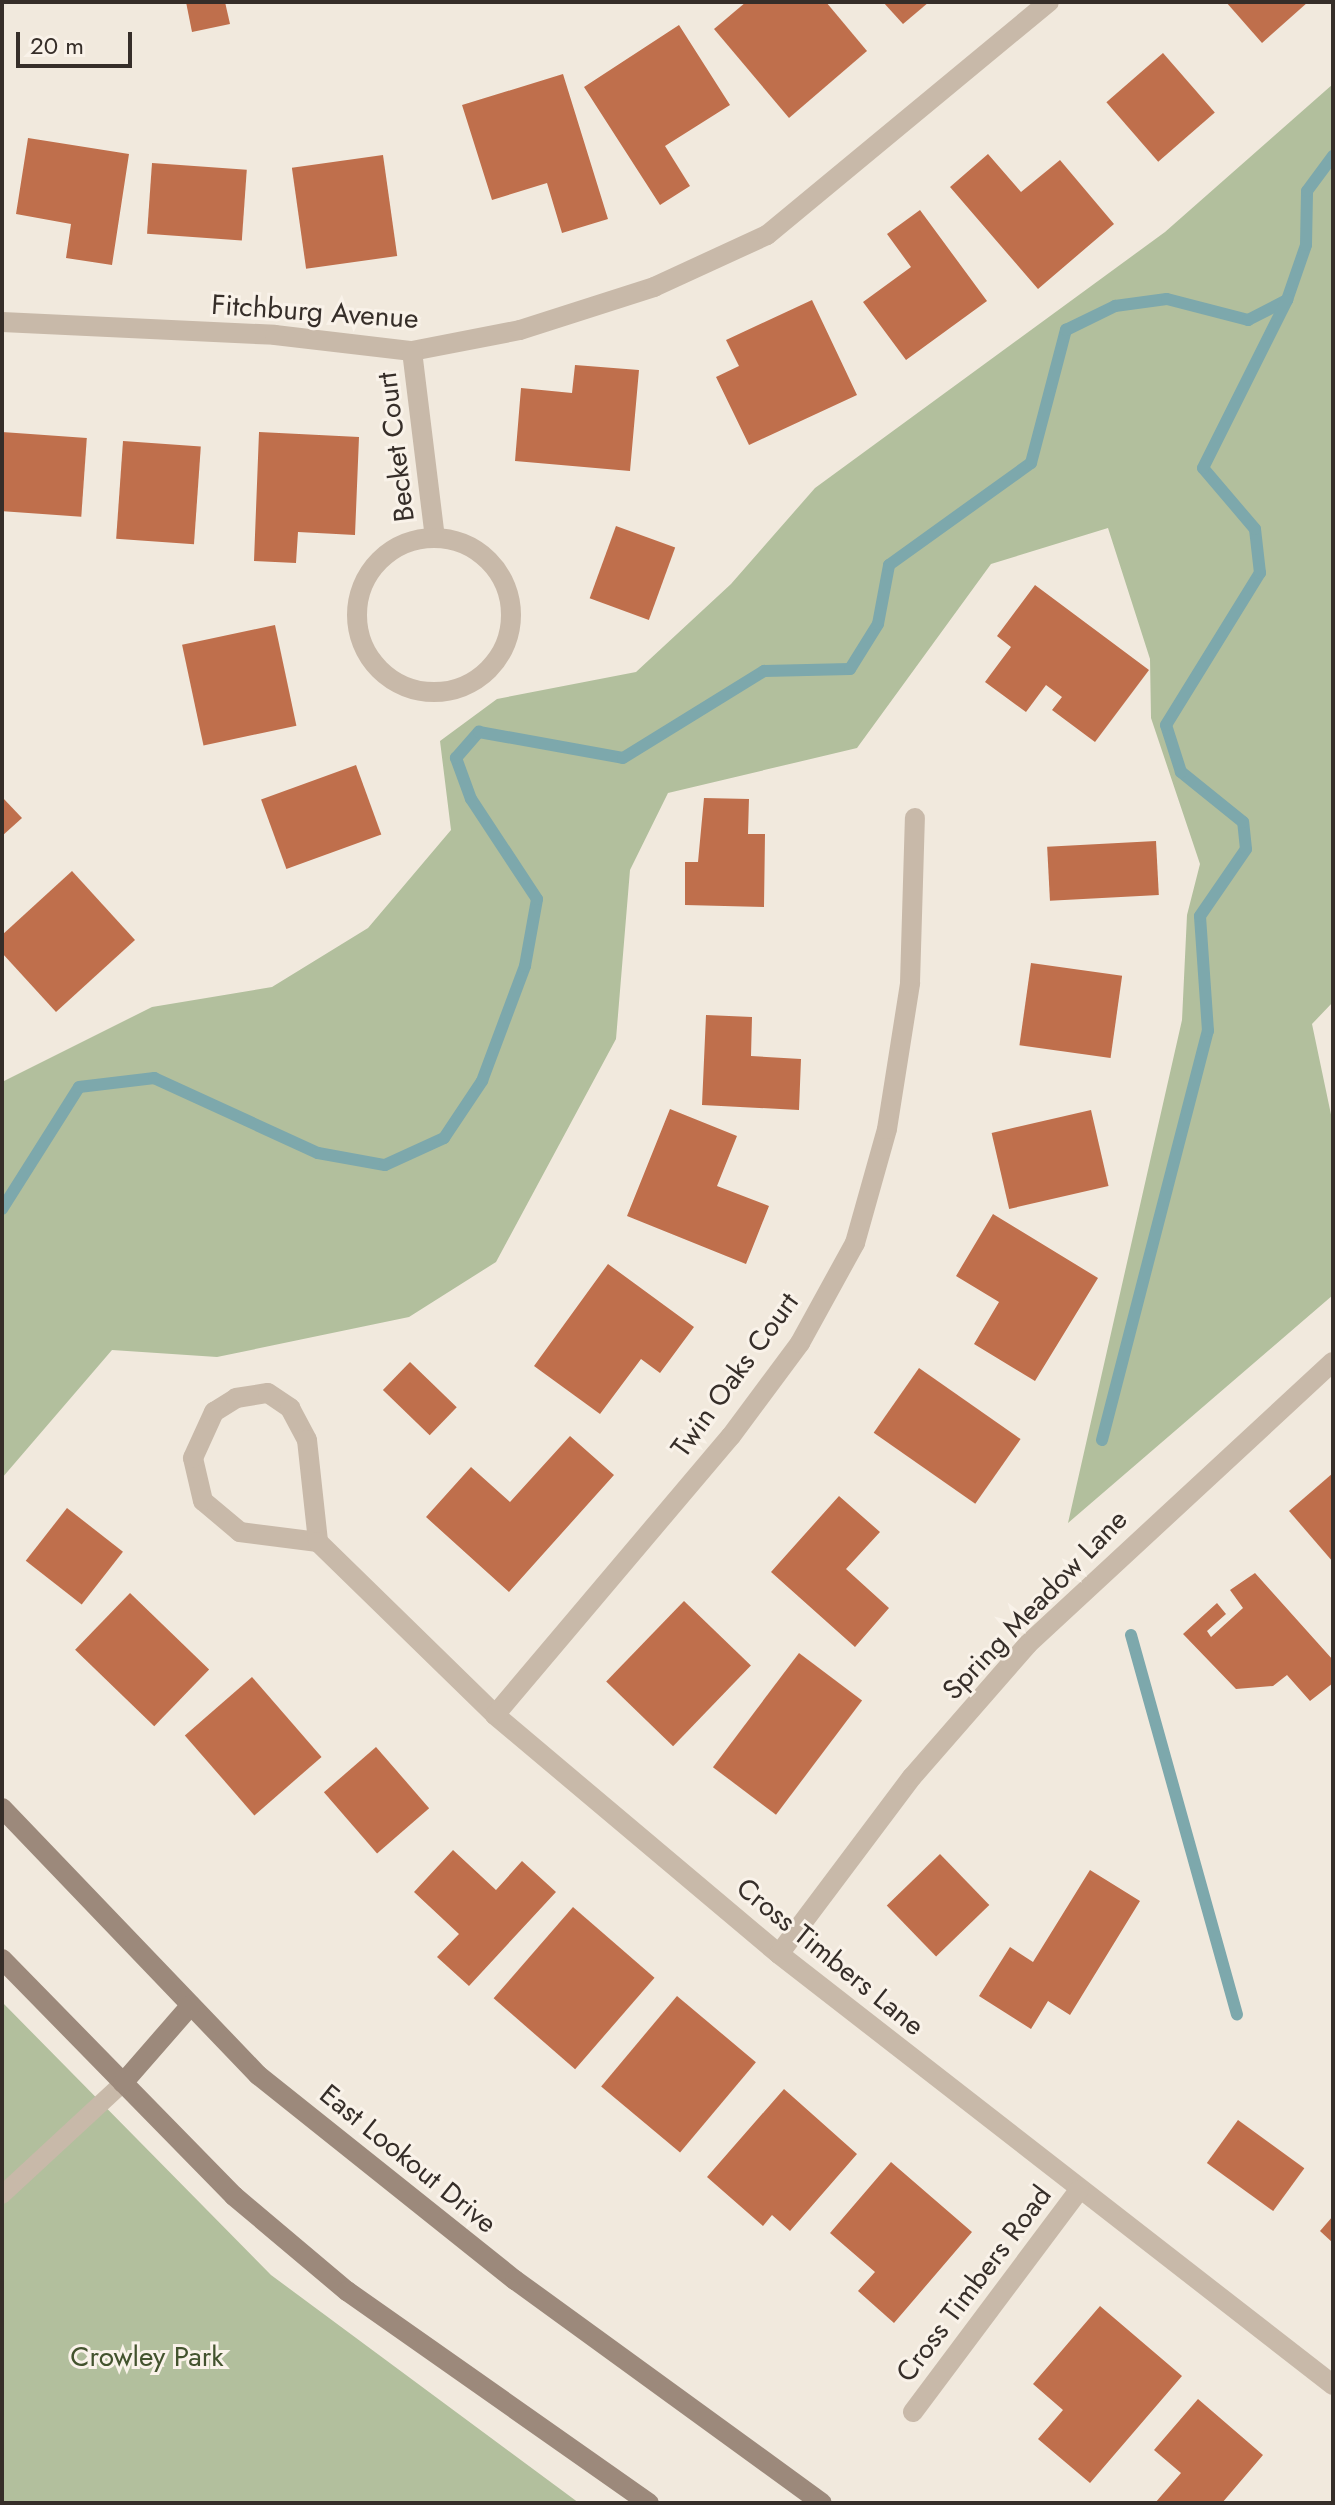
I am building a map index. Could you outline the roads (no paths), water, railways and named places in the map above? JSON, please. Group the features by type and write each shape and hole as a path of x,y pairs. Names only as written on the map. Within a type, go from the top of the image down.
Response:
{"main road":[{"name":"East Lookout Drive","path":"2,1808 258,2075 455,2234 822,2503"},
{"path":"2,1959 234,2196 347,2291 649,2503"},
{"path":"123,2083 191,2005"}],"street":[{"name":"Fitchburg Avenue","path":"2,322 275,335 412,351 520,330 654,287 767,235 1049,2"},
{"name":"Becket Court","path":"412,351 435,537"},
{"name":"Becket Court","path":"435,537 464,543 490,561 506,586 512,616 505,646 488,671 462,688 433,693 403,687 377,669 361,644 355,614 362,584 379,559 405,542 435,537"},
{"name":"Twin Oaks Court","path":"495,1715 731,1436 800,1343 855,1243 887,1129 910,983 915,818"},
{"name":"Spring Meadow Lane","path":"779,1954 912,1777 1028,1644 1333,1362"},
{"path":"268,1393 290,1408 307,1440 318,1542 240,1532 203,1501 193,1458 214,1412 236,1398 268,1393"},
{"name":"Cross Timbers Lane","path":"318,1542 495,1715 779,1954 1333,2385"},
{"name":"Cross Timbers Road","path":"913,2412 1079,2190"}],"lane":[{"path":"2,2195 123,2083"}],"waterway":[{"path":"2,1209 79,1087 154,1078 318,1153 385,1165 444,1138 482,1081 525,966 537,899 471,799 456,758 479,732 623,758 764,671 850,669 878,624 889,565 1031,463 1066,330 1115,306 1167,299 1248,320 1287,300 1306,245 1307,191 1333,156"},
{"path":"1102,1440 1208,1031 1200,916 1246,849 1243,822 1181,772 1166,725 1260,573 1255,529 1203,468 1287,300"},
{"path":"1131,1635 1237,2014"}],"park label":[{"name":"Crowley Park","path":"147,2357"}]}
